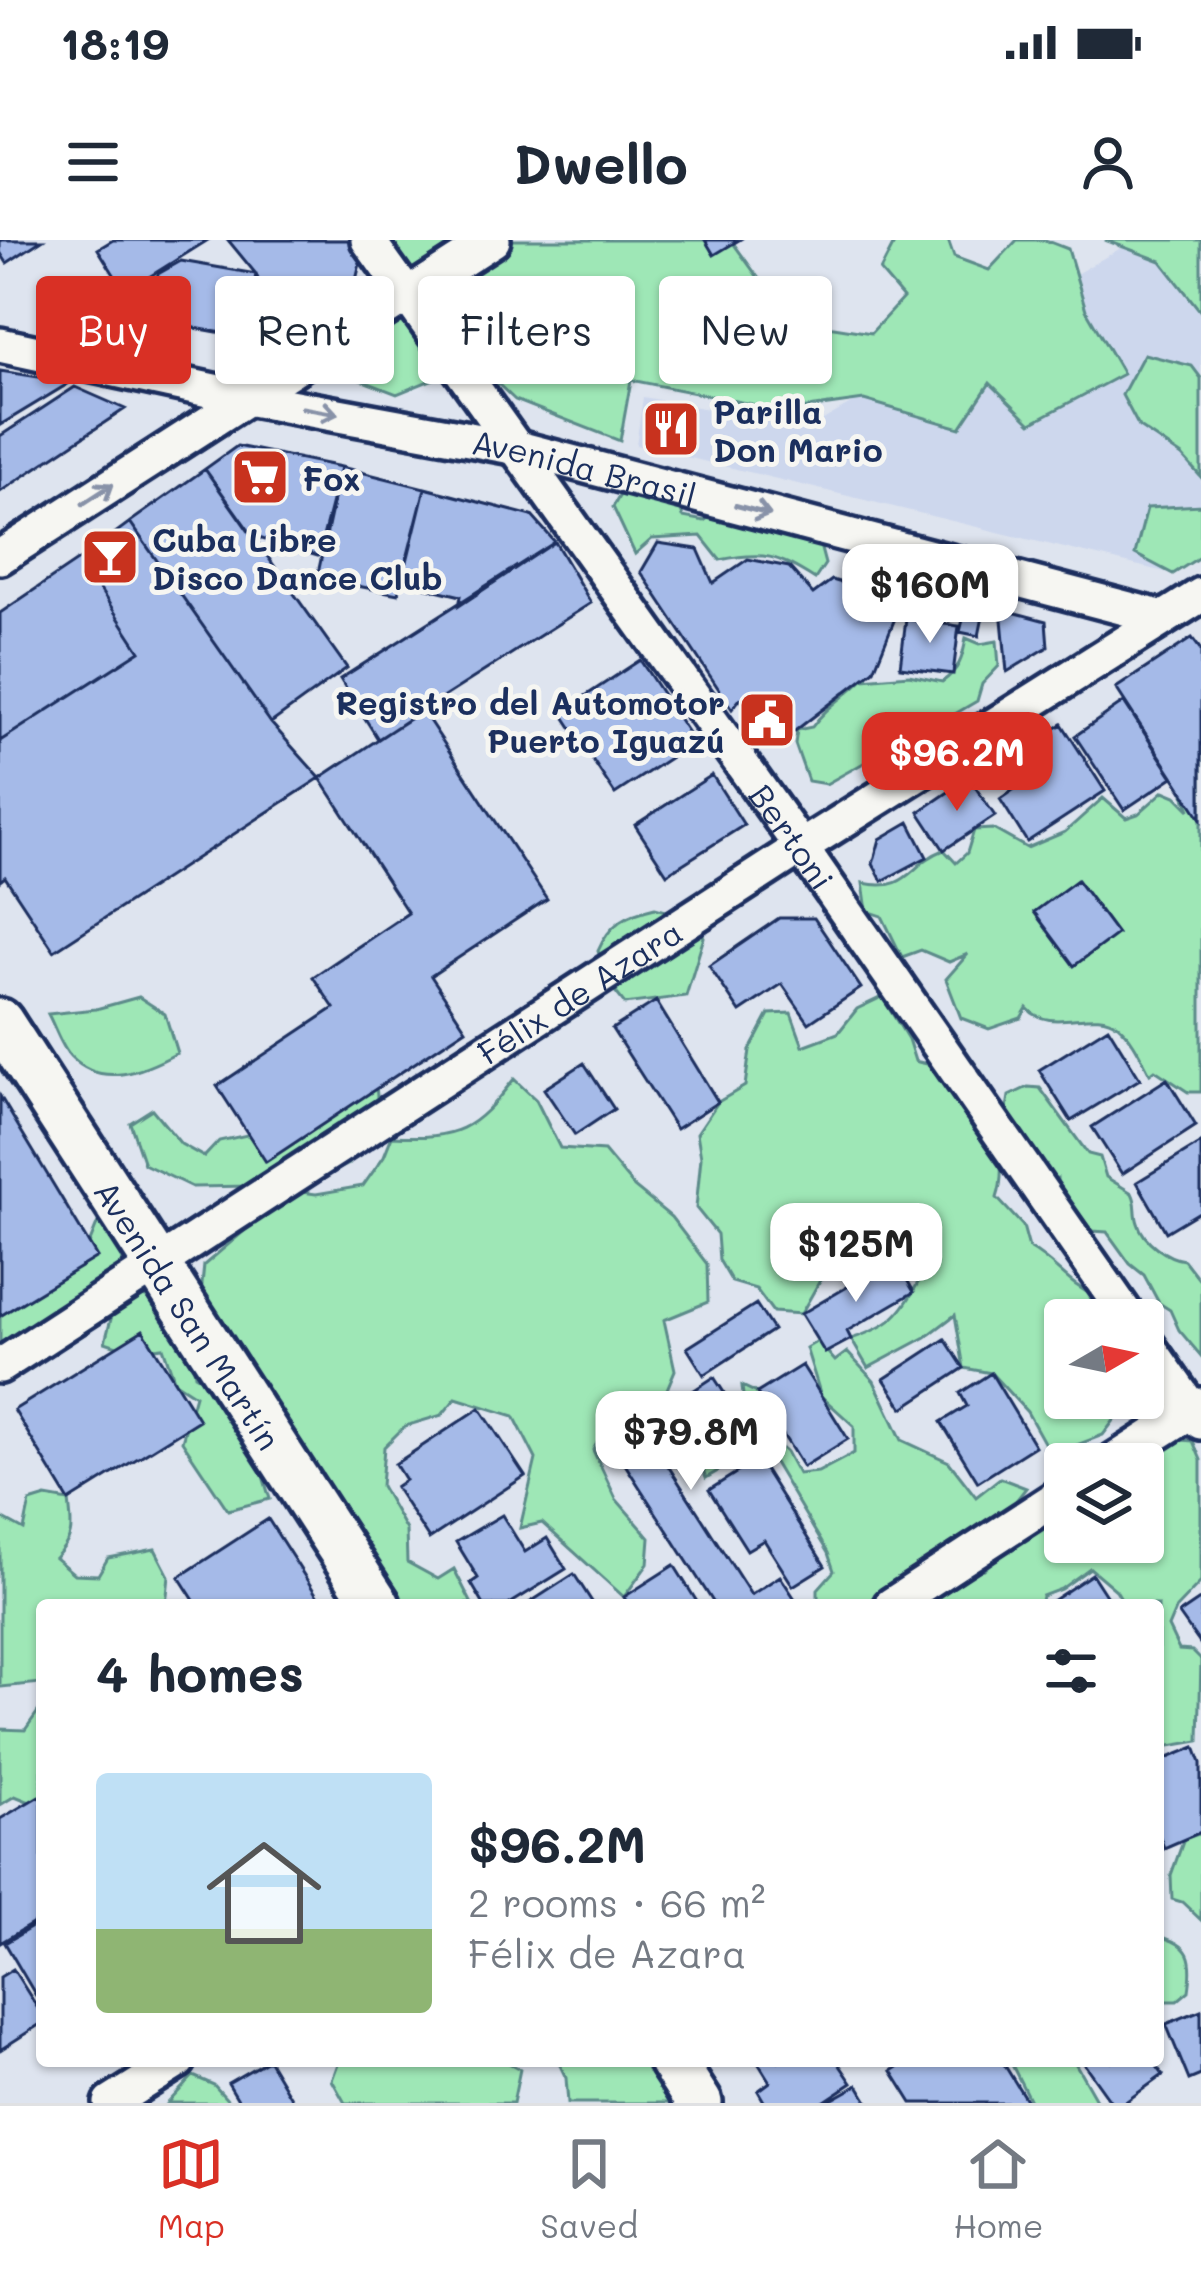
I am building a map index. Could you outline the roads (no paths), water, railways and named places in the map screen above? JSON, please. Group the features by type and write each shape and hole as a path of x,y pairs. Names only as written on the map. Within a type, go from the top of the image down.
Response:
{"main road":[{"name":"Avenida San Martín","path":"0,1022 373,1599"},
{"path":"676,2067 699,2103"}],"street":[{"name":"Bertoni","path":"368,240 1115,1299"},
{"path":"0,557 493,240"},
{"name":"Avenida Brasil","path":"0,345 246,398 518,448 1163,618"},
{"name":"Félix de Azara","path":"0,1366 1201,595"},
{"path":"1145,1443 1198,1412 1164,1367"},
{"path":"900,1599 1044,1506"},
{"path":"111,2103 168,2067"}],"place":[{"name":"Parilla Don Mario","path":"671,429"},
{"name":"Fox","path":"260,477"},
{"name":"Cuba Libre Disco Dance Club","path":"110,557"},
{"name":"Registro del Automotor Puerto Iguazú","path":"767,720"}]}
